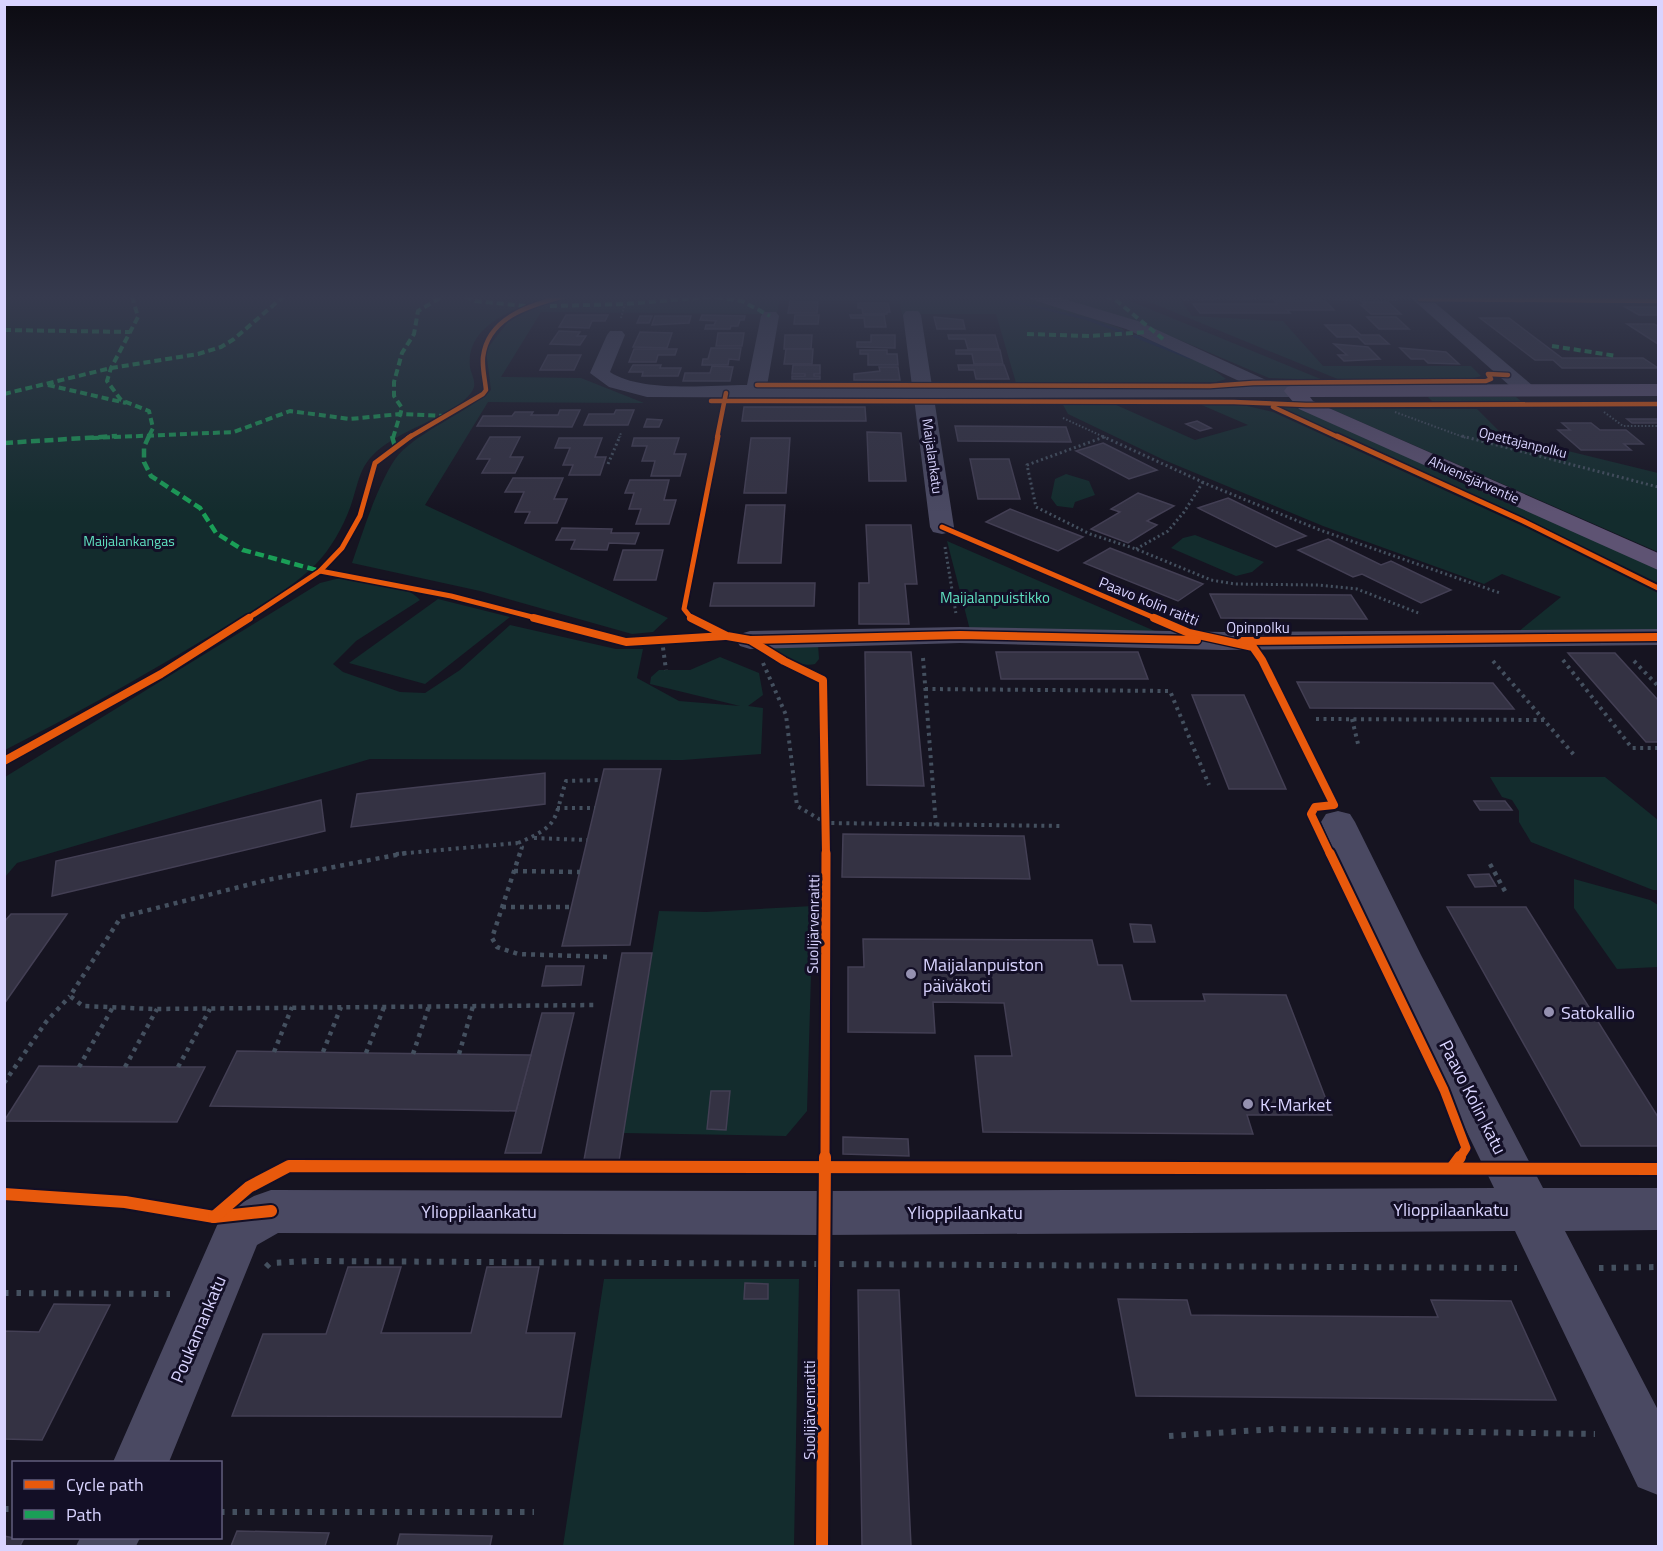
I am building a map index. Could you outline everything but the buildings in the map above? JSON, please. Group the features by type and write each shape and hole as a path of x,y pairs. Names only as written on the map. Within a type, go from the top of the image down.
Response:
{"main road":[{"path":"1284,391 1659,390"},
{"name":"Ahvenisjärventie","path":"1284,391 1306,405 1659,562"}],"street":[{"path":"602,368 600,373 610,381 629,388 647,391 1183,393 1284,391"},
{"path":"756,392 760,368"},
{"name":"Maijalankatu","path":"920,368 942,527"},
{"path":"1232,368 1284,391"},
{"path":"1499,368 1526,390"},
{"name":"Opinpolku","path":"750,640 960,635 1222,641 1473,635 1545,638 1659,638"},
{"name":"Paavo Kolin katu","path":"1338,822 1401,955 1659,1467"},
{"name":"Ylioppilaankatu","path":"271,1211 823,1213 1659,1209"},
{"name":"Poukamankatu","path":"141,1461 239,1230 271,1211"}],"path":[{"path":"1594,404 1604,407 1623,426 1659,426"},
{"path":"1063,418 1203,482 1320,530 1500,593"},
{"path":"608,464 621,433"},
{"path":"1104,437 1027,465 1036,507 1090,534 1136,549 1211,580 1234,584 1318,585 1357,589 1422,614"},
{"path":"1136,549 1168,531 1184,512 1203,482"},
{"path":"942,527 960,635"},
{"path":"1473,635 1575,756"},
{"path":"921,636 936,826"},
{"path":"1545,638 1632,748 1659,748"},
{"path":"662,640 666,670"},
{"path":"653,641 671,640"},
{"path":"750,640 786,715 797,806 826,823 1063,826"},
{"path":"925,689 1170,691 1209,785"},
{"path":"1316,718 1544,720"},
{"path":"1352,719 1359,748"},
{"path":"4,1083 46,1022 70,996 121,917 361,859 474,844 517,843 544,832 552,825 566,781 602,780"},
{"path":"558,808 595,808"},
{"path":"826,812 826,835"},
{"path":"530,838 588,840"},
{"path":"517,843 522,847 492,939 497,947 518,954 607,957"},
{"path":"1490,864 1506,893"},
{"path":"514,871 580,872"},
{"path":"502,907 572,907"},
{"path":"70,996 83,1006 158,1009 597,1005"},
{"path":"413,1054 429,1006"},
{"path":"459,1054 473,1006"},
{"path":"79,1066 113,1007"},
{"path":"323,1052 340,1007"},
{"path":"366,1053 384,1007"},
{"path":"178,1067 211,1008"},
{"path":"273,1052 292,1008"},
{"path":"125,1067 158,1009"},
{"path":"823,1213 823,1275"},
{"path":"261,1270 270,1263 310,1261 1659,1268"},
{"path":"4,1293 213,1294"},
{"path":"1169,1436 1275,1429 1599,1434"},
{"path":"222,1512 534,1512"}],"green space":[{"name":"Maijalankangas","path":"5,368 470,368 474,387 463,401 395,438 372,456 361,473 348,513 336,536 322,558 304,575 262,605 179,655 5,750"},
{"path":"488,368 506,368 501,377 581,378 644,403 488,402 425,505 668,618 653,632 632,634 480,591 352,563 373,503 395,459 424,434 470,406 491,390"},
{"path":"1012,368 1212,368 1226,379 1216,382 1016,383"},
{"path":"1246,368 1295,368 1323,380 1269,378"},
{"path":"1312,368 1473,368 1481,376 1471,379 1340,380"},
{"path":"1428,397 1516,397 1522,402 1434,403"},
{"path":"1062,403 1114,404 1195,440 1248,425 1197,403 1243,405 1273,412 1527,528 1658,593 1658,633 1513,636 1561,597 1502,574 1484,584 1323,526 1164,460 1068,414"},
{"path":"1280,406 1304,409 1634,557 1658,569 1658,583 1535,523 1282,410"},
{"path":"1329,408 1477,409 1503,435 1658,473 1658,552"},
{"path":"1066,474 1089,481 1095,495 1075,502 1073,508 1057,506 1051,498 1055,479"},
{"path":"1195,535 1264,562 1252,572 1236,576 1171,548 1183,538"},
{"name":"Maijalanpuistikko","path":"947,541 1164,635 970,630"},
{"path":"344,577 395,586 413,594 420,600 356,641 333,664 343,672 400,692 425,693 460,670 510,625 616,649 643,649 637,678 679,701 740,706 650,684 651,677 659,670 690,670 720,657 759,673 763,695 748,706 763,708 761,754 683,760 370,759 17,863 5,877 5,777 320,583"},
{"path":"438,599 510,617 425,684 349,663"},
{"path":"818,644 819,659 815,664 810,665 791,660 770,647"},
{"path":"1490,777 1605,777 1658,820 1658,890 1531,842 1519,822 1519,811 1512,800 1502,797"},
{"path":"1574,879 1650,900 1658,905 1658,967 1617,969 1574,908"},
{"path":"813,906 807,1111 786,1136 623,1133 659,911 706,912"},
{"path":"604,1279 799,1279 794,1546 563,1546"}],"marked path":[{"path":"4,394 109,368"},
{"path":"111,368 107,381 121,400 149,411 153,428 144,447 144,462 151,476 200,508 216,533 243,550 320,571"},
{"path":"395,447 392,435 402,408 394,396 394,382 398,368"},
{"path":"48,385 126,403"},
{"path":"4,443 150,434 234,432 290,411 350,419 400,414 444,416"}],"cycle path":[{"path":"4,761 161,674 320,571 342,548 360,516 375,463 406,439 483,394 486,390 483,368"},
{"path":"757,385 1210,386 1253,383 1486,381 1491,379 1488,374 1508,375"},
{"name":"Suolijärvenraitti","path":"726,393 684,609 693,620 727,636 750,640 784,661 823,680 827,882 822,1546"},
{"path":"711,401 1234,402 1306,405 1658,404"},
{"path":"1273,407 1523,521 1658,588"},
{"name":"Paavo Kolin raitti","path":"942,527 1189,633 1253,647 1262,660 1334,805 1315,807 1311,814 1444,1090 1466,1148 1452,1168"},
{"path":"320,571 451,596 626,642 725,636"},
{"name":"Paavo Kolin raitti","path":"750,640 960,635 1197,640"},
{"path":"1242,641 1658,637"},
{"path":"214,1217 249,1187 289,1166 1658,1169"},
{"path":"4,1194 125,1202 214,1217 271,1211"}],"place":[{"name":"Maijalanpuiston päiväkoti","path":"911,974"},
{"name":"Satokallio","path":"1549,1012"},
{"name":"K-Market","path":"1248,1104"}]}
